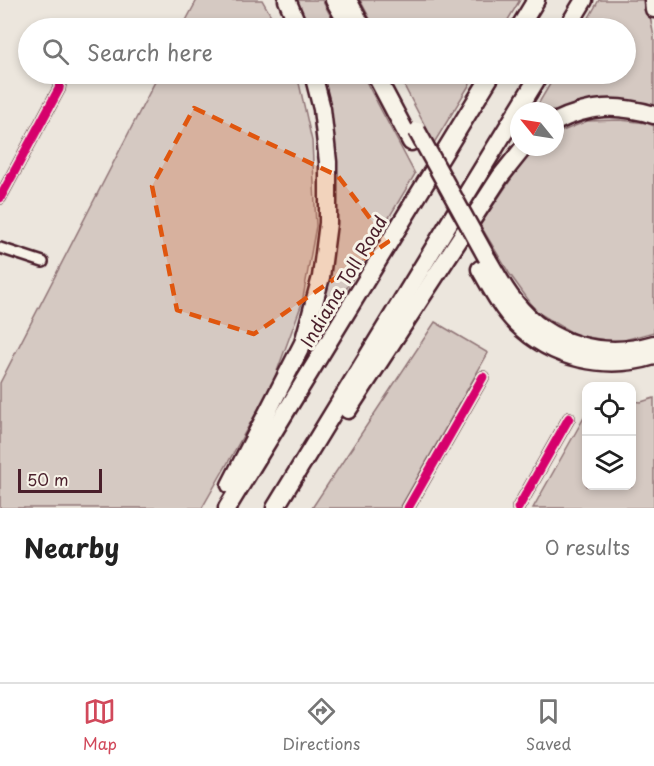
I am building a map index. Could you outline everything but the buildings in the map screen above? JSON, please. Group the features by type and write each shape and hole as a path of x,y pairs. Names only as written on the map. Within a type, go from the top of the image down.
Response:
{"highway":[{"path":"287,0 295,18"},
{"path":"334,0 344,18"},
{"path":"348,0 358,18"},
{"path":"525,18 536,0"},
{"path":"573,18 584,0"},
{"path":"653,0 654,9"},
{"path":"221,508 232,480 303,343 321,277 328,223 328,162 322,109 316,84"},
{"path":"381,84 414,136 484,264 503,308 516,323 534,339 558,352 582,360 613,363 643,360 654,356"},
{"path":"391,84 414,136"},
{"name":"Indiana Toll Road","path":"227,508 486,84"},
{"path":"278,504 534,84"},
{"path":"564,118 581,111 608,106 634,109 654,115"},
{"path":"278,504 348,410 494,187 517,156"},
{"path":"484,264 515,303 544,330 565,340 587,348 612,350 640,348 654,344"}],"street":[{"path":"0,198 60,84"},
{"path":"0,248 43,262"},
{"path":"408,508 483,377"},
{"path":"518,508 569,418"}],"highlighted area":[{"path":"194,108 338,176 388,242 254,334 177,310 152,186"}],"shaded area":[{"path":"197,0 262,0 272,18 187,18"},
{"path":"293,0 322,0 332,18 301,18"},
{"path":"360,0 520,0 509,18 370,18"},
{"path":"599,0 647,0 654,37 654,109 564,114 564,102 539,102 550,84 636,84 636,18 589,18"},
{"path":"154,84 299,84 312,141 316,226 302,303 272,385 202,508 0,508 0,383"},
{"path":"321,84 367,84 415,174 308,353 330,262"},
{"path":"403,84 470,84 434,143"},
{"path":"620,120 654,126 654,332 617,342 576,335 537,312 509,273 480,225 524,160 528,156 564,156 564,130 587,121"},
{"path":"435,322 488,353 400,508 312,508"},
{"path":"654,398 654,508 533,508 582,421 582,490 636,490 636,401"}],"cycle path":[{"path":"0,198 60,84"},
{"path":"408,508 483,377"},
{"path":"518,508 569,418"}]}
